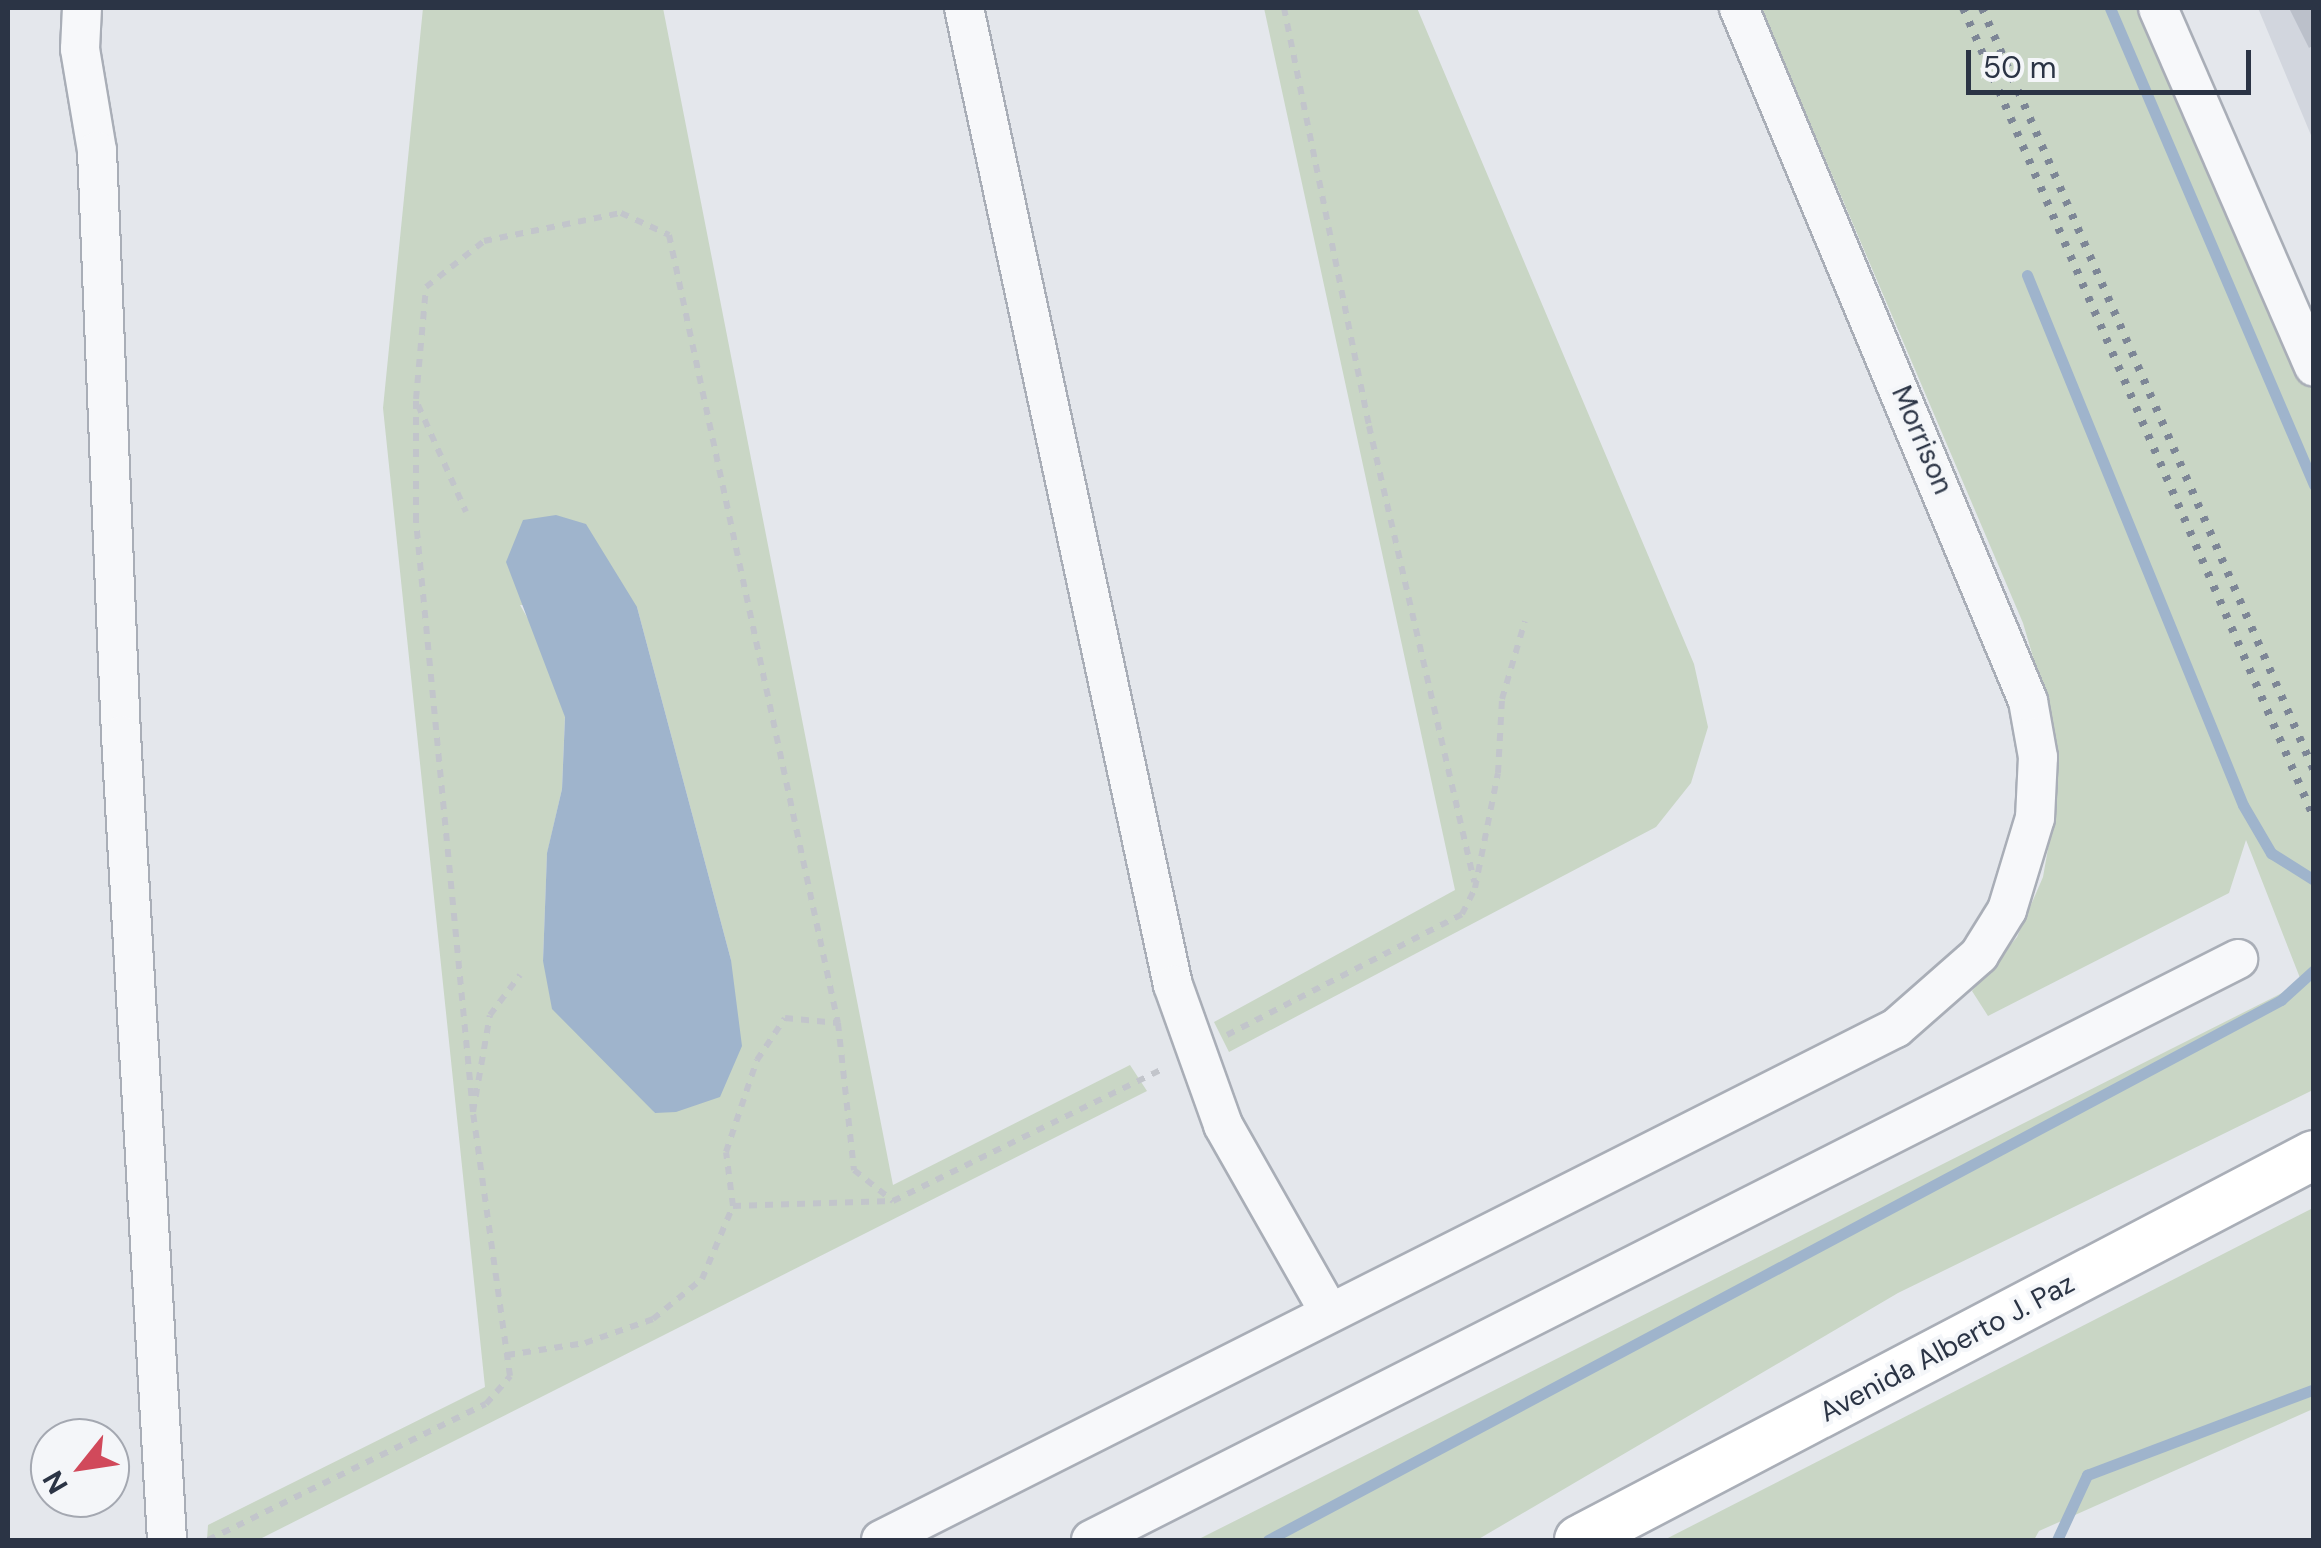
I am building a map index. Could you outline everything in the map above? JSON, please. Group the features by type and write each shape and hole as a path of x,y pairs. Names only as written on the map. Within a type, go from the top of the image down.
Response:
{"main road":[{"name":"Avenida Alberto J. Paz","path":"1580,1540 2314,1155"}],"street":[{"path":"58,8 80,50"},
{"path":"82,8 80,50 96,151 121,735 167,1540"},
{"path":"964,8 1172,985 1193,1054 1223,1126 1330,1313"},
{"name":"Morrison","path":"881,1540 1896,1028 1979,955 2016,886 2035,818 2038,757 2028,701 1739,8"},
{"path":"2158,8 2314,366"},
{"path":"1091,1540 2238,959"}],"path":[{"path":"1284,8 1370,426 1475,888"},
{"path":"208,1540 486,1404 510,1376 473,1112 416,521 416,399 426,287 484,241 621,213 669,235 707,436 838,1024 854,1170 893,1201"},
{"path":"416,399 466,512"},
{"path":"733,1206 893,1201 1193,1054 1462,914 1475,888 1498,774 1502,699 1525,621"},
{"path":"473,1112 490,1015 520,975"},
{"path":"507,1356 585,1342 653,1319 702,1279 733,1206 726,1152 757,1060 785,1018 838,1024"}],"shaded area":[{"path":"2258,8 2313,8 2313,140"}],"green space":[{"path":"423,8 663,8 893,1185 1130,1065 1147,1091 258,1540 207,1540 208,1525 485,1387 383,408","holes":["520,605 637,607 731,960 655,1113 543,961 547,854 562,789 565,716 542,643"]},
{"path":"1264,8 1417,8 1694,664 1708,727 1691,783 1656,827 1229,1052 1214,1022 1455,890"},
{"path":"1761,8 2158,8 2313,367 2313,1090 1898,1293 1477,1540 1197,1540 2302,983 2246,840 2229,893 1988,1016 1972,991 2017,937 2043,877 2055,809 2055,731 2023,623"},
{"path":"2313,1208 2313,1409 2039,1531 2034,1540 1664,1540"}],"water":[{"path":"556,515 586,524 637,607 731,960 742,1046 720,1097 676,1112 655,1113 552,1009 543,961 547,853 562,789 565,717 506,562 523,520"}],"building":[{"path":"2289,8 2314,8 2314,45 2309,48"}],"waterway":[{"path":"2110,8 2314,485"},
{"path":"2027,275 2243,805 2271,853 2314,880"},
{"path":"1268,1540 2281,1000 2314,970"},
{"path":"2057,1540 2087,1475 2314,1389"}],"railway":[{"path":"1963,8 2314,818"},
{"path":"1982,8 2314,771"}]}
